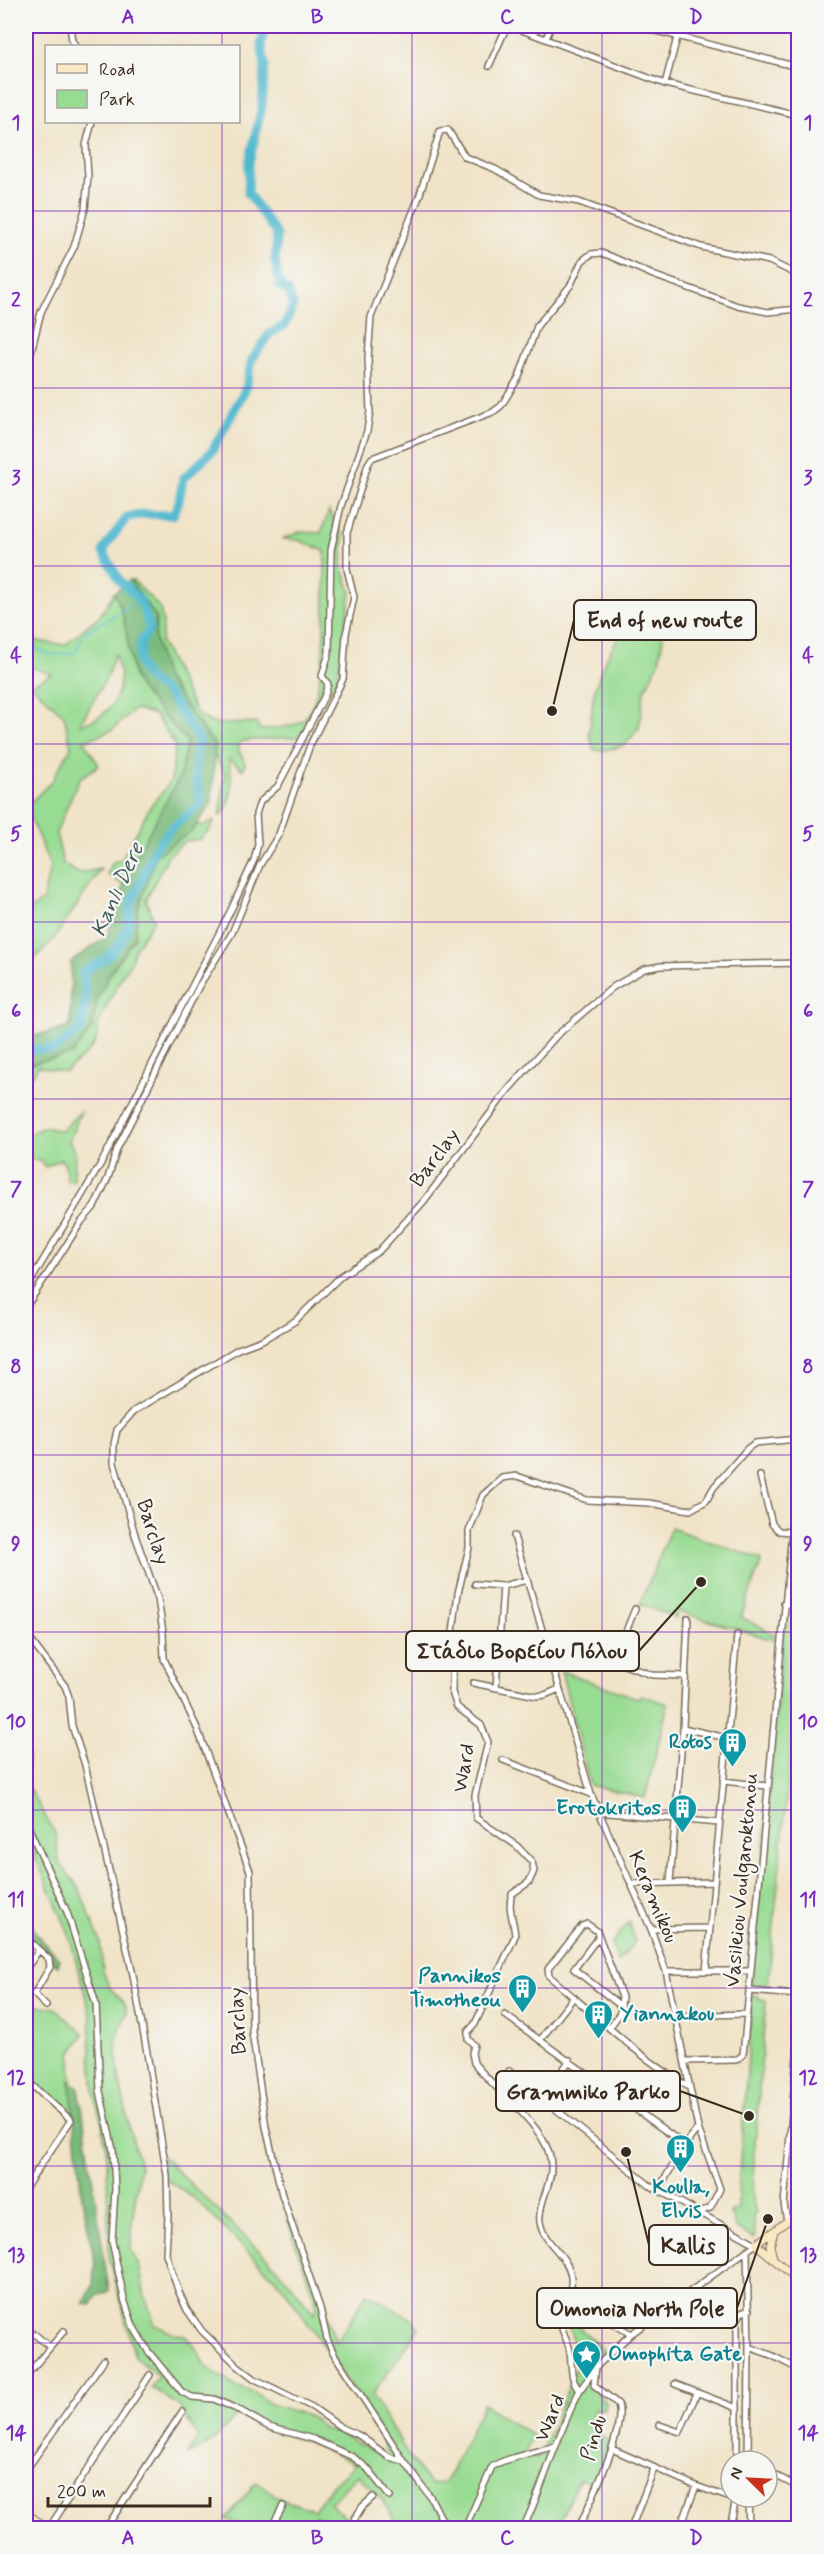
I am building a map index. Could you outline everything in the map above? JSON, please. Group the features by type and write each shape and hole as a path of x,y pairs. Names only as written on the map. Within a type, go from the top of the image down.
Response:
{"street":[{"path":"70,26 72,41 75,45"},
{"path":"489,66 509,26 665,84 798,115"},
{"path":"546,39 551,26"},
{"path":"637,26 798,67"},
{"path":"665,84 680,26"},
{"path":"792,65 798,43"},
{"path":"26,372 40,312 74,247 85,209 88,176 86,145 92,123"},
{"path":"26,1289 103,1160 230,912 254,860 258,844 256,814 260,802 282,779 325,695 328,684 322,676 328,653 331,550 341,506 367,431 371,396 368,358 371,317 420,197 440,131 448,130 465,157 495,169 539,195 579,202 701,247 769,261 798,274"},
{"path":"26,1307 93,1207 108,1178 117,1149 199,986 225,948 254,877 279,834 310,745 343,679 346,634 354,597 346,569 347,533 368,464 372,458 493,412 501,406 519,377 537,326 570,286 582,261 591,255 601,253 610,256 713,298 759,312 798,309"},
{"name":"Barclay","path":"446,2529 431,2498 334,2354 327,2339 320,2308 273,2163 252,2032 250,1871 197,1728 165,1659 158,1599 136,1538 114,1463 117,1430 134,1411 238,1349 262,1340 295,1321 341,1276 379,1251 424,1201 525,1070 556,1036 613,987 644,969 662,966 798,963"},
{"name":"Ward","path":"523,2529 541,2491 555,2446 580,2390 576,2387 572,2376 569,2346 560,2319 572,2288 570,2269 543,2233 540,2224 550,2180 549,2152 537,2130 474,2063 472,2053 474,2045 468,2039 468,2032 475,2024 515,1936 510,1909 512,1894 529,1882 534,1871 528,1856 480,1822 474,1813 475,1795 488,1742 481,1725 457,1707 452,1692 453,1632 458,1593 469,1548 469,1531 483,1495 502,1478 517,1476 587,1500 649,1503 690,1510 706,1501 714,1487 755,1443 798,1439"},
{"name":"Vasileiou Voulgaroktonou","path":"685,2061 741,2058 744,2052 798,1468"},
{"path":"760,1476 772,1524 779,1531 791,1532"},
{"name":"Keramikou","path":"514,1536 591,1794 651,1929 666,1971 698,2128 720,2189 712,2206 714,2222"},
{"path":"475,1584 503,1586 527,1580"},
{"path":"496,1688 503,1586"},
{"path":"784,1603 798,1603"},
{"path":"614,1661 635,1609"},
{"path":"670,1882 682,1728 687,1618"},
{"path":"26,1634 65,1686 69,1697 72,1726 85,1765 133,1975 167,2175 166,2254 187,2310 202,2331 255,2379 312,2408 342,2428 360,2436 389,2457 404,2461"},
{"path":"706,1971 737,1635"},
{"path":"548,1647 569,1646 652,1675 685,1676"},
{"path":"473,1683 537,1696 559,1689"},
{"path":"682,1728 727,1738"},
{"path":"503,1761 591,1794"},
{"path":"723,1781 767,1786"},
{"path":"598,1812 719,1823"},
{"path":"26,1822 67,1912 96,2004 100,2091 113,2150 115,2189 112,2241 124,2299 134,2326 148,2351 182,2392 192,2397 214,2400 242,2411 268,2427 313,2439 353,2457 367,2468 390,2497"},
{"path":"631,1884 713,1882"},
{"path":"610,2027 622,2007 621,1994 599,1936 591,1926 584,1925 548,1969 549,1976 610,2027 669,2074 689,2087"},
{"path":"651,1929 709,1928"},
{"path":"599,1936 574,1969 622,2007"},
{"path":"26,1938 49,1959 50,1964 34,1994 46,2006"},
{"path":"26,1969 39,1950"},
{"path":"666,1971 750,1971"},
{"path":"748,1991 798,1995"},
{"path":"541,2039 574,1997"},
{"path":"676,2016 746,2014"},
{"path":"505,2015 685,2145"},
{"path":"787,2220 784,2204 798,2044"},
{"path":"542,2097 570,2060"},
{"path":"509,2071 658,2190 756,2244 798,2280"},
{"path":"26,2080 71,2120 26,2187"},
{"path":"658,2190 698,2128"},
{"path":"697,2213 708,2210 712,2206"},
{"path":"580,2390 596,2367 631,2334 798,2213"},
{"path":"774,2259 770,2246 775,2229"},
{"path":"747,2250 748,2449"},
{"path":"737,2449 737,2320 741,2313 748,2310"},
{"path":"597,2314 631,2334"},
{"path":"26,2327 50,2347"},
{"path":"26,2376 63,2331"},
{"path":"749,2347 798,2369"},
{"path":"26,2470 104,2360"},
{"path":"737,2369 749,2366"},
{"name":"Pindu","path":"579,2529 612,2449 619,2408 615,2400 594,2385 596,2367"},
{"path":"26,2512 47,2529 150,2375"},
{"path":"675,2384 737,2408"},
{"path":"660,2425 680,2432 698,2393"},
{"path":"106,2529 182,2412"},
{"path":"465,2529 492,2467 497,2461 517,2458 555,2446"},
{"path":"612,2449 654,2469 719,2493"},
{"path":"631,2529 654,2469"},
{"path":"779,2477 798,2487"},
{"path":"680,2529 696,2486"},
{"path":"349,2529 362,2507 373,2497"},
{"path":"271,2529 283,2506"},
{"path":"730,2529 734,2509"},
{"path":"748,2509 749,2529"},
{"path":"792,2529 798,2516"}],"green space":[{"path":"329,511 344,537 342,566 351,592 336,687 323,690 300,737 242,741 238,748 245,764 243,770 229,759 230,797 225,810 220,815 225,775 215,756 215,746 165,677 155,639 156,617 130,580 133,580 160,608 163,623 161,642 197,714 214,724 256,723 261,730 296,724 305,718 312,706 318,687 324,639 325,551 298,540 282,539 300,532 321,533"},
{"path":"130,580 156,617 155,639 165,677 215,746 212,802 192,831 156,855 138,909 135,937 112,970 97,999 92,1029 72,1054 26,1065 26,1038 70,1027 71,962 107,936 130,867 180,776 187,741 144,693 135,679 132,668 125,624 114,593"},
{"path":"114,593 125,624 135,680 151,702 187,741 180,776 130,867 124,885 107,874 113,862 122,859 150,807 171,781 175,745 155,715 135,709 112,730 84,741 99,765 79,779 56,833 63,864 78,873 101,869 54,939 26,967 26,913 43,900 50,866 26,807 52,781 71,747 64,715 31,685 52,674 26,666 26,637 30,640 65,645 100,615","holes":["115,654 120,679 116,697 101,715 80,724 106,679"]},
{"path":"635,626 655,630 663,637 659,662 644,692 639,728 625,745 607,750 594,750 589,734 594,692 604,662 621,632"},
{"path":"214,821 210,830 199,840 185,841 168,856 146,900 154,920 134,950 131,962 98,1024 93,1046 65,1072 38,1066 33,1075 26,1073 26,1065 72,1054 92,1029 97,999 112,970 135,937 138,909 156,855 192,831 197,824 202,826"},
{"path":"81,1111 69,1141 75,1152 74,1180 67,1181 65,1166 61,1159 45,1167 41,1162 26,1157 26,1135 44,1127 61,1131"},
{"path":"671,1528 762,1560 741,1617 774,1634 773,1640 677,1611 676,1618 640,1604"},
{"path":"786,1607 798,1607 798,1678 768,1985 759,1984 758,1989 751,1987"},
{"path":"561,1671 637,1698 642,1695 668,1704 645,1798 590,1785"},
{"path":"26,1748 28,1757 26,1783"},
{"path":"26,1783 56,1835 59,1862 78,1886 100,1941 103,1972 110,1988 124,2002 127,2013 116,2039 119,2078 140,2166 131,2228 131,2250 140,2268 144,2293 155,2325 174,2334 185,2335 198,2351 205,2366 235,2386 257,2394 270,2404 309,2416 325,2429 339,2433 386,2458 383,2439 342,2373 283,2287 194,2198 162,2177 162,2156 277,2268 315,2314 317,2307 287,2218 297,2222 336,2343 367,2293 412,2319 419,2328 372,2395 409,2457 431,2485 443,2483 452,2470 483,2404 533,2436 525,2453 537,2459 576,2365 576,2353 565,2313 603,2351 588,2382 606,2403 605,2409 595,2409 588,2424 611,2443 594,2484 579,2479 556,2528 394,2528 396,2523 382,2500 358,2475 330,2503 350,2522 344,2528 315,2516 308,2528 248,2528 226,2519 256,2482 283,2500 314,2510 332,2485 355,2464 308,2441 274,2431 238,2414 209,2443 187,2455 198,2437 180,2407 151,2387 159,2376 135,2357 109,2256 107,2156 94,2092 90,2040 91,2017 68,1931 26,1836"},
{"path":"27,1912 36,1934 60,1959 58,1966 26,1936"},
{"path":"629,1922 635,1941 618,1962 611,1944"},
{"path":"751,1995 766,2000 754,2156 753,2201 756,2214 753,2215 755,2237 753,2238 736,2228 730,2212 738,2208"},
{"path":"26,1998 34,2005 55,2008 84,2034 71,2054 73,2114 26,2075"},
{"path":"70,2081 79,2088 109,2291 97,2296 91,2305 84,2304 93,2285 95,2263 82,2198"}],"waterway":[{"name":"Kanlı Dere","path":"26,1050 54,1049 80,1031 86,998 83,972 105,959 121,942 129,922 130,906 155,848 171,828 201,804 196,772 199,740 167,693 146,677 139,663 141,642 150,628 140,600 120,581 103,552 127,517 144,514 173,515 179,501 183,479 212,451 246,388 251,361 269,334 285,325 293,306 289,292 280,286 275,261 277,235 248,193 249,163 262,106 265,64 261,45 265,26"},
{"path":"26,645 51,655 75,653 84,633 140,600"}],"place":[{"name":"End of new route","path":"552,711"},
{"name":"Στάδιο Βορείου Πόλου","path":"701,1582"},
{"name":"Rotos","path":"733,1768"},
{"name":"Erotokritos","path":"682,1834"},
{"name":"Pannikos Timotheou","path":"522,2014"},
{"name":"Yiannakou","path":"599,2040"},
{"name":"Grammiko Parko","path":"749,2116"},
{"name":"Kallis","path":"626,2152"},
{"name":"Koulla, Elvis","path":"681,2174"},
{"name":"Omonoia North Pole","path":"768,2219"},
{"name":"Omophita Gate","path":"587,2380"}]}
